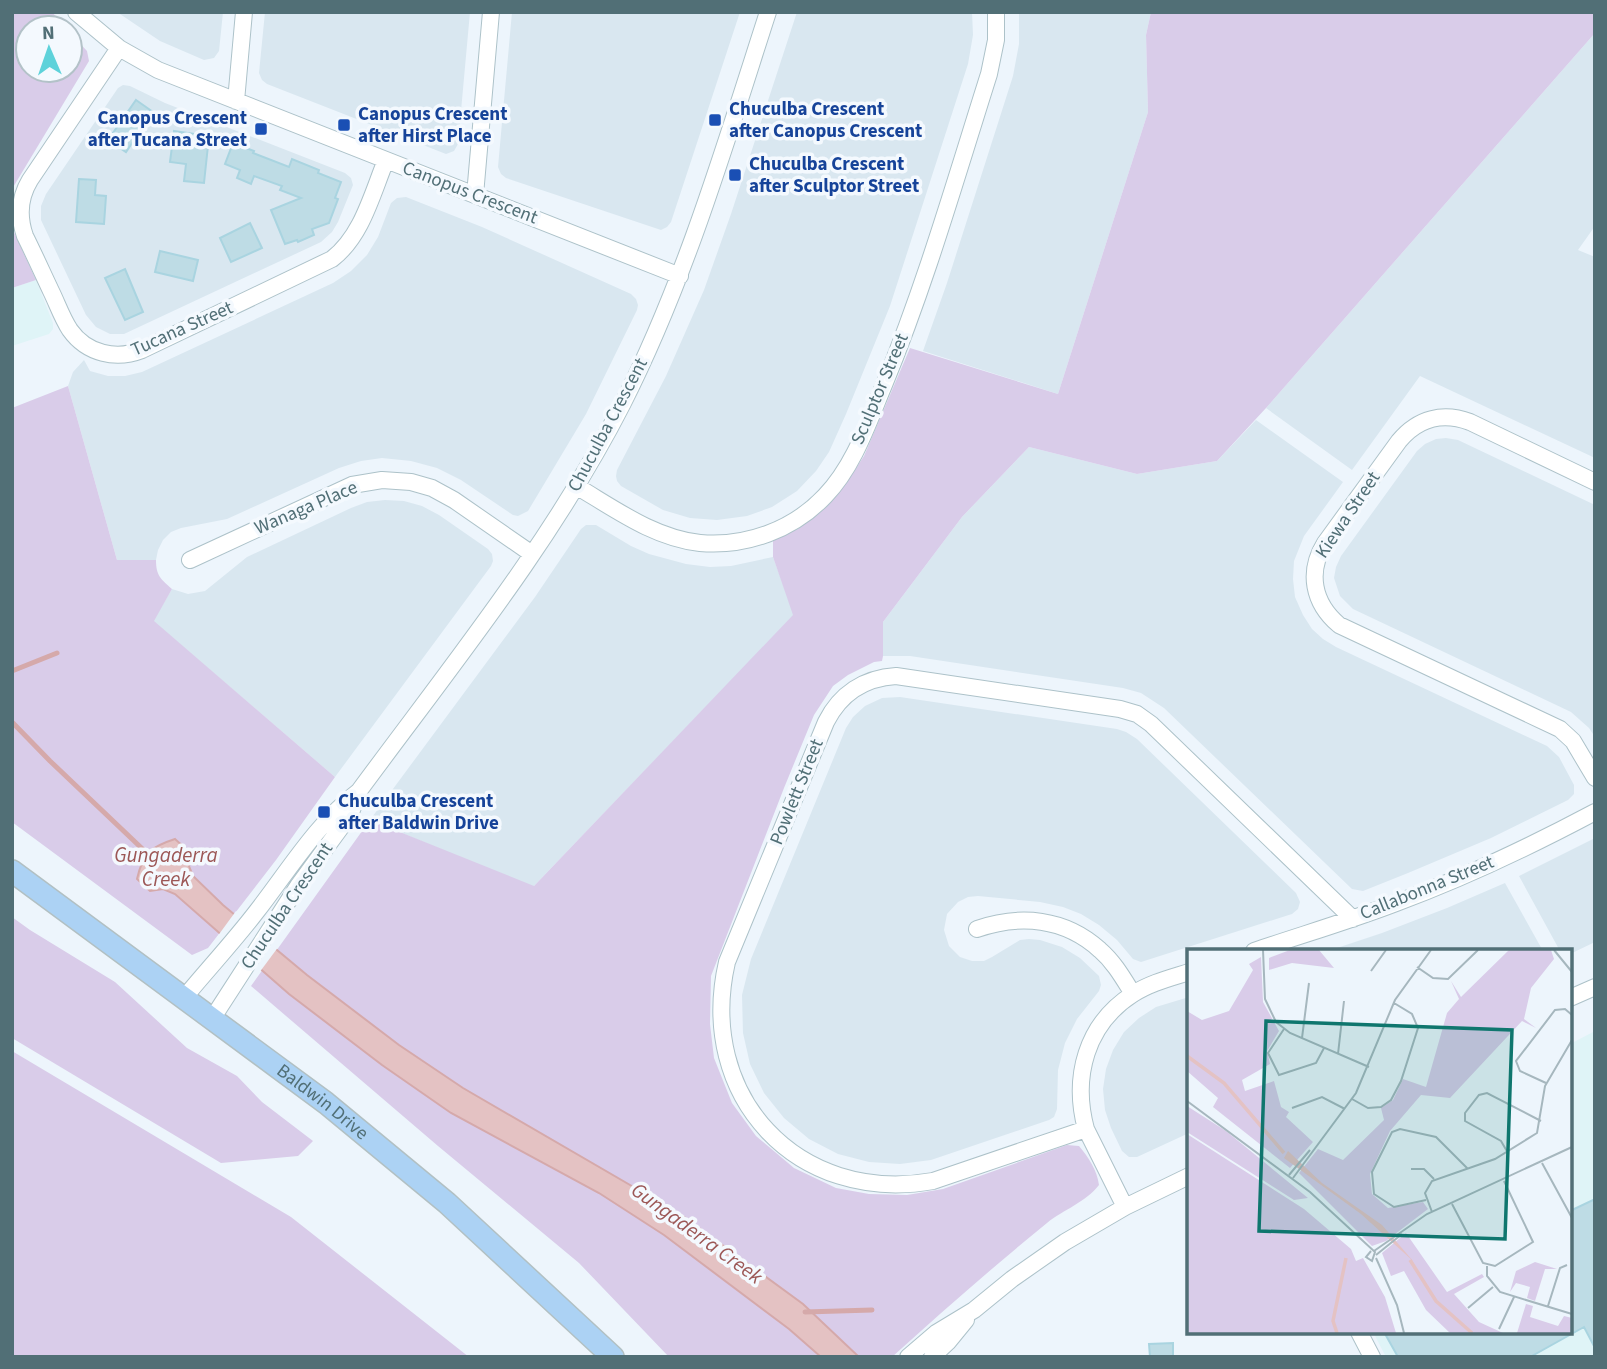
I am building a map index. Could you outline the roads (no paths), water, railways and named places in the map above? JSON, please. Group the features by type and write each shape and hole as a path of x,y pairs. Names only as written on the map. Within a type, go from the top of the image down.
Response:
{"main road":[{"name":"Baldwin Drive","path":"12,870 326,1103 447,1203 613,1357"}],"street":[{"name":"Canopus Crescent","path":"76,12 119,48 158,70 680,276"},
{"path":"236,101 244,12"},
{"path":"475,195 491,12"},
{"name":"Chuculba Crescent","path":"212,1019 311,867 350,815 359,791 532,554 576,486 627,394 680,276 710,193 768,12"},
{"name":"Sculptor Street","path":"576,486 650,529 700,543 734,542 767,534 797,519 824,497 853,455 912,312 989,74 996,40 996,12"},
{"name":"Tucana Street","path":"119,48 25,188 20,208 25,236 66,322 78,339 94,350 113,355 142,350 332,259 356,234 386,160"},
{"name":"Kiewa Street","path":"1595,482 1461,419 1431,418 1413,427 1399,441 1320,551 1314,578 1321,604 1339,625 1560,729 1573,741 1595,778"},
{"name":"Wanaga Place","path":"190,560 352,485 382,480 411,482 432,488 454,500 532,554"},
{"name":"Powlett Street","path":"1086,1129 933,1181 879,1185 827,1172 795,1154 768,1131 746,1102 730,1069 722,1034 721,998 727,962 826,722 845,695 874,679 907,676 1120,709 1137,714 1151,724 1353,919"},
{"name":"Chuculba Crescent","path":"184,998 255,914 339,806 359,791"},
{"name":"Callabonna Street","path":"1260,949 1353,919 1441,886 1595,811"},
{"path":"977,929 1020,920 1042,921 1063,927 1100,950 1133,994"},
{"path":"1125,1207 1086,1129 1081,1108 1083,1067 1095,1034 1111,1012 1133,994 1160,981 1187,973"},
{"path":"1572,997 1593,991"},
{"path":"908,1357 936,1333 974,1310 1036,1262 1125,1207 1187,1177"},
{"path":"932,1357 974,1310"},
{"path":"1360,1334 1372,1357"}],"water":[{"name":"Gungaderra Creek","path":"175,839 185,848 193,876 223,905 307,975 399,1045 463,1088 680,1214 803,1304 859,1357 821,1357 789,1329 664,1235 599,1193 451,1113 382,1065 289,994 175,894 163,889 150,891 137,879 142,863 154,848"}],"waterway":[{"path":"12,671 57,653"},
{"name":"Gungaderra Creek","path":"12,722 152,858"},
{"path":"805,1312 872,1310"}],"place":[{"name":"Chuculba Crescent after Canopus Crescent","path":"715,120"},
{"name":"Canopus Crescent after Hirst Place","path":"344,125"},
{"name":"Canopus Crescent after Tucana Street","path":"261,129"},
{"name":"Chuculba Crescent after Sculptor Street","path":"735,175"},
{"name":"Chuculba Crescent after Baldwin Drive","path":"324,812"}]}
